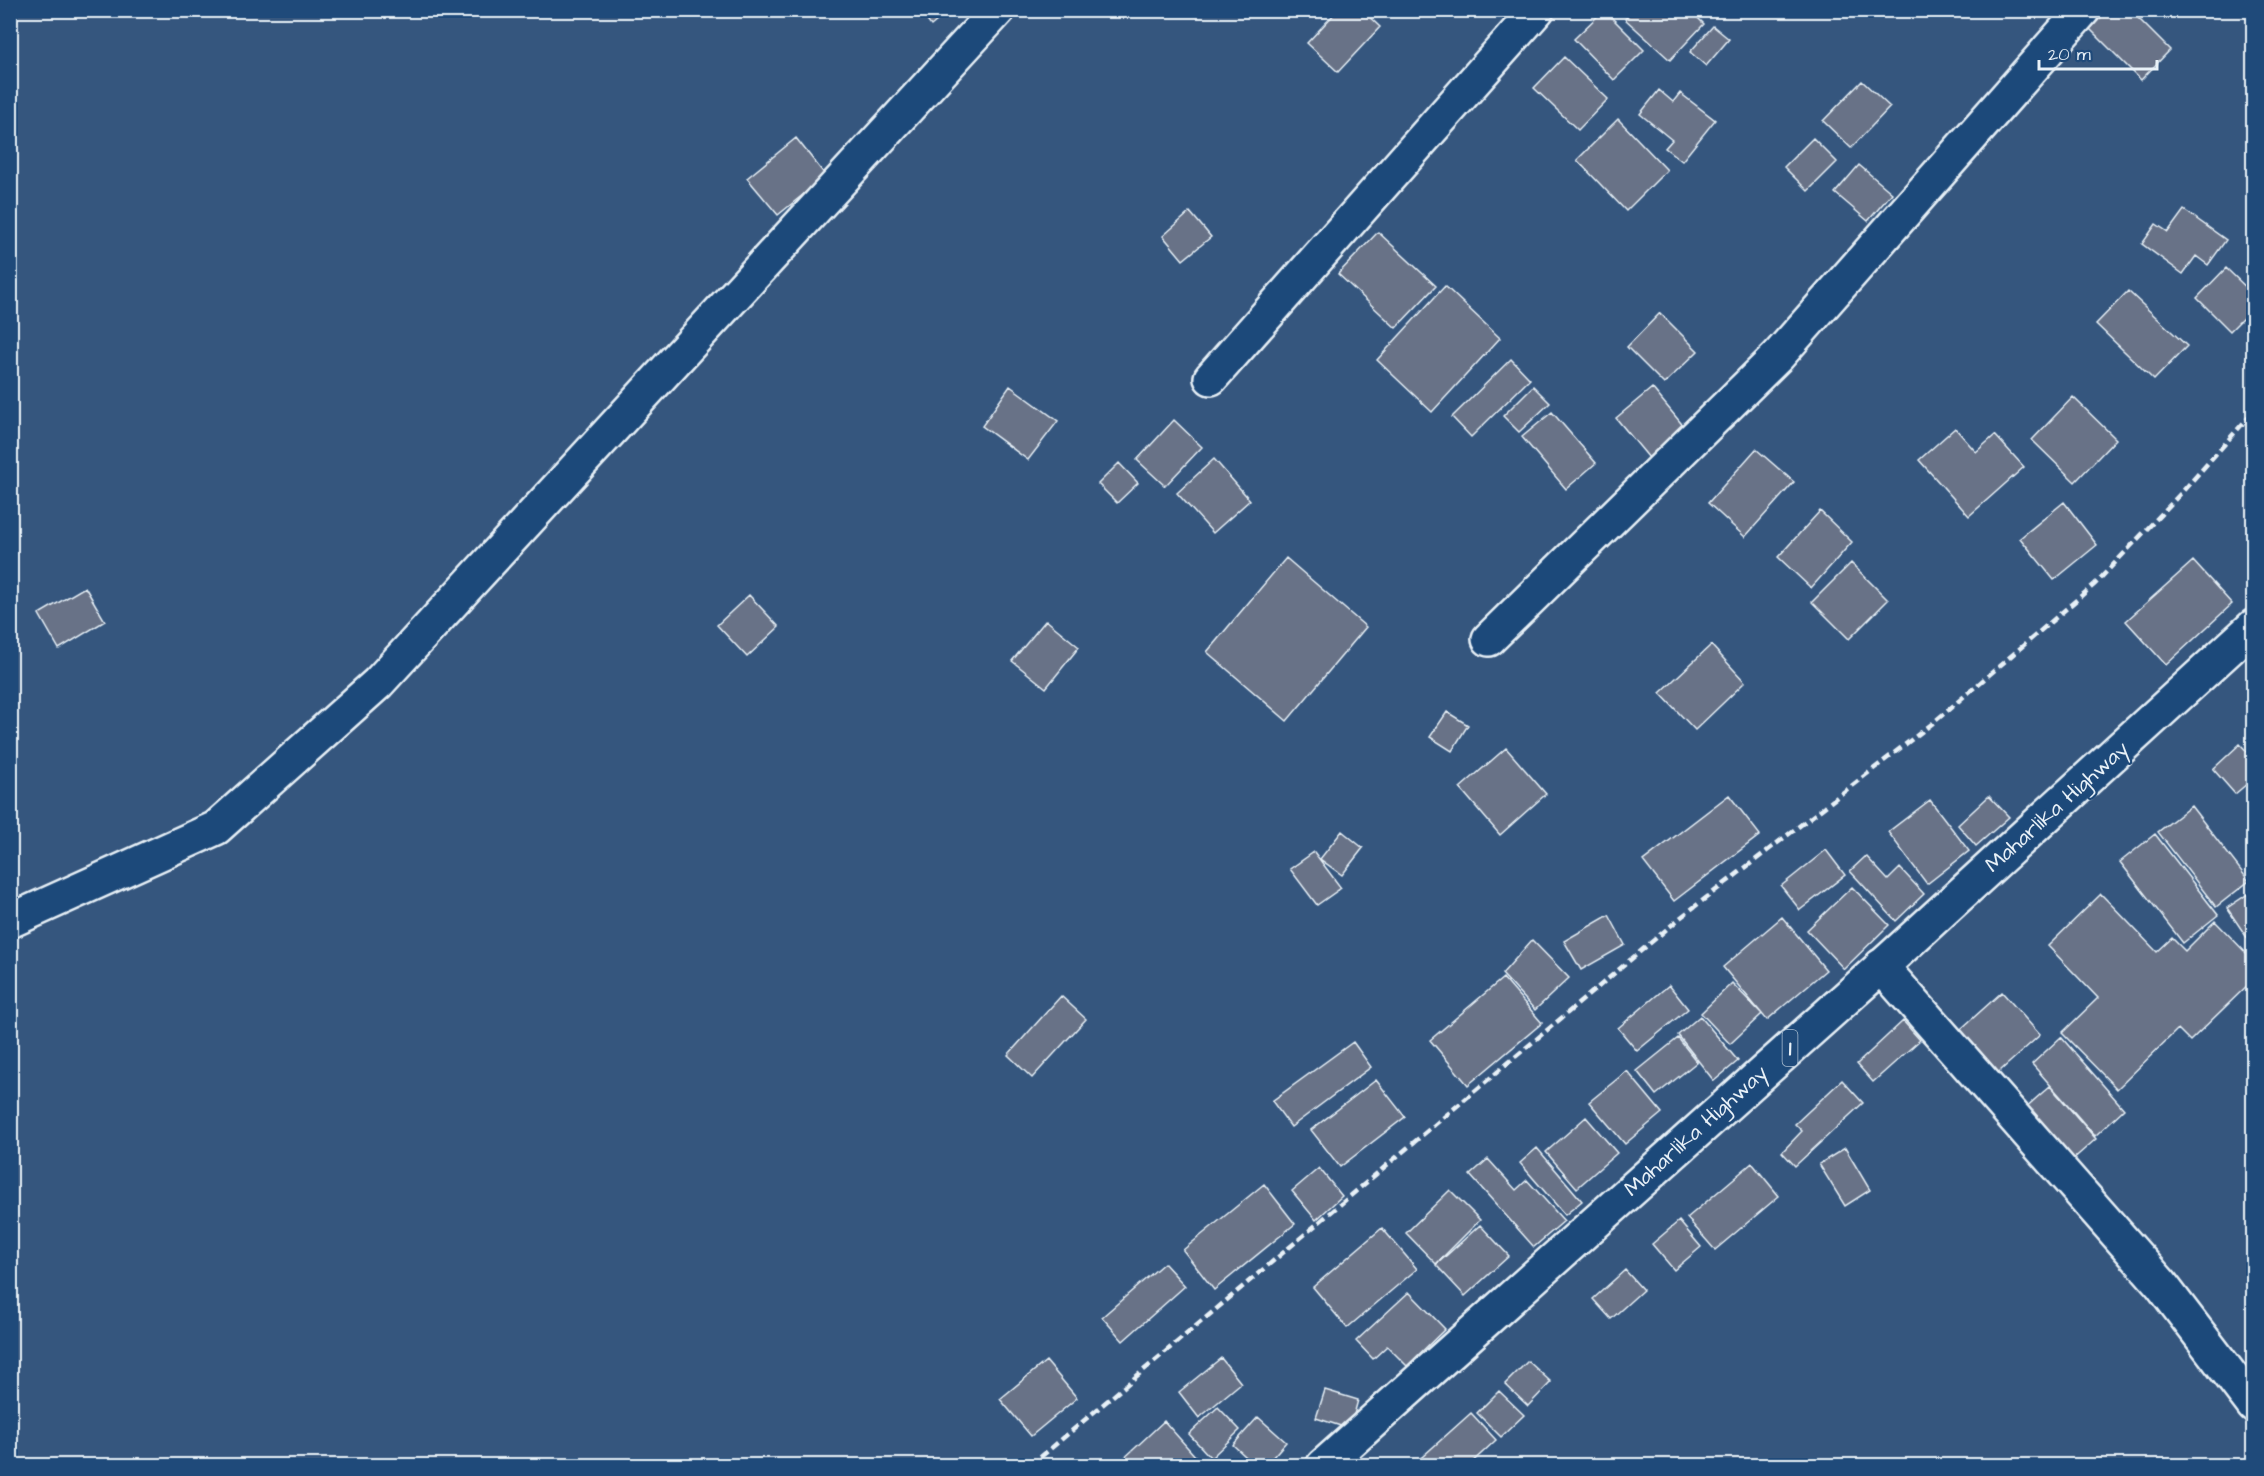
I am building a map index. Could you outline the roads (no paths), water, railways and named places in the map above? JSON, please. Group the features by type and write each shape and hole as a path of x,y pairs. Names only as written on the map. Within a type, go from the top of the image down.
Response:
{"main road":[{"path":"10,921 216,828 378,683 998,10"},
{"path":"1211,378 1537,10"},
{"path":"1489,639 1778,356 2083,10"},
{"name":"Maharlika Highway","path":"1323,1466 1881,966 2253,626"},
{"path":"1881,966 2161,1284 2253,1406"}],"railway":[{"path":"1030,1466 1680,918 1933,723 2095,584 2183,491 2254,411"}]}
